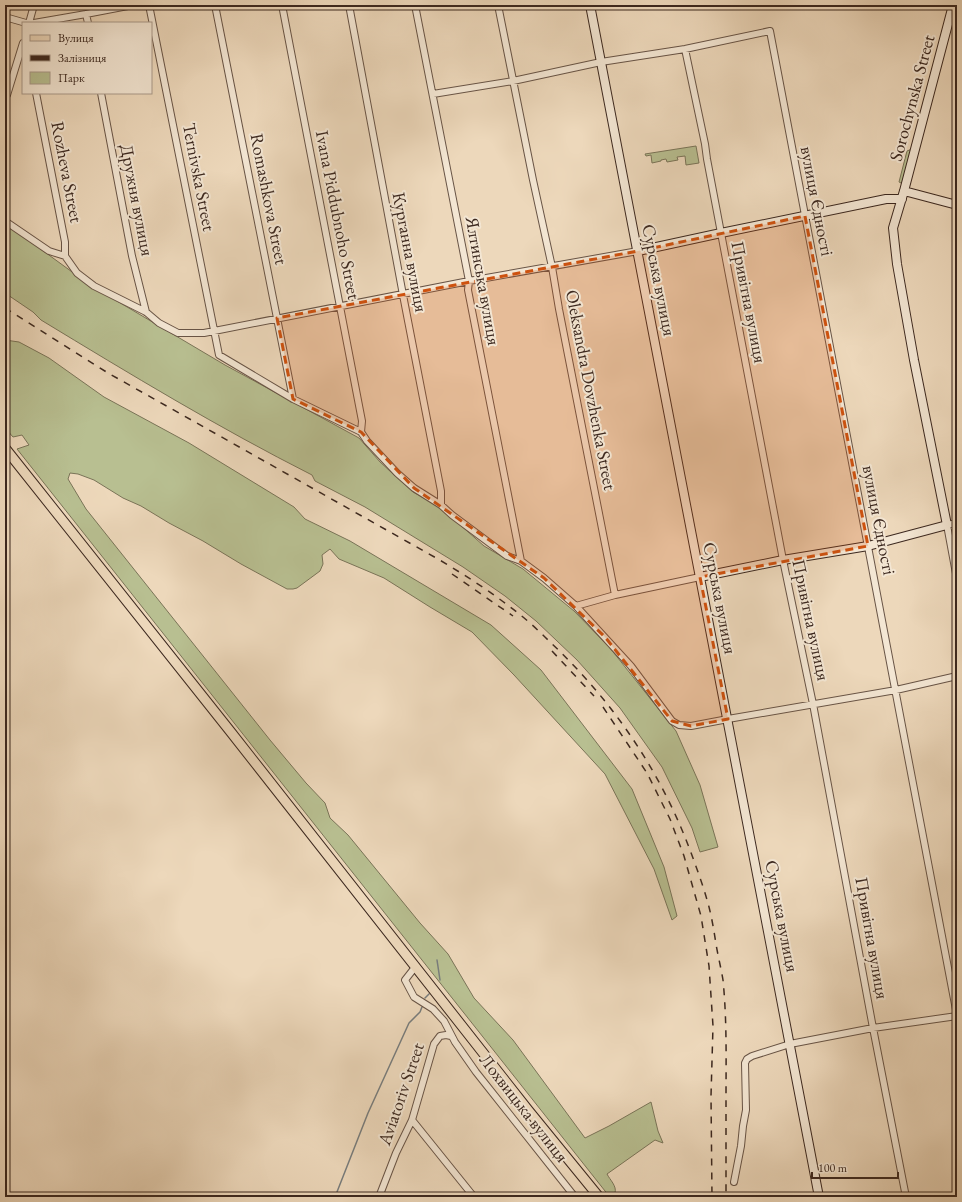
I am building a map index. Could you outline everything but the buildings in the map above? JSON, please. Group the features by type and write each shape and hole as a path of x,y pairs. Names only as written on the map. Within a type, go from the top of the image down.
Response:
{"main road":[{"path":"5,448 416,966 528,1110 599,1197"}],"street":[{"path":"28,22 34,5"},
{"path":"40,22 133,5"},
{"name":"Ternivska Street","path":"149,5 219,355 293,399"},
{"name":"Romashkova Street","path":"215,5 293,399"},
{"name":"Ivana Piddubnoho Street","path":"282,5 341,307 362,422 361,432"},
{"name":"Курганна вулиця","path":"349,5 441,491 441,505"},
{"name":"Ялтинська вулиця","path":"415,5 469,282 468,290 522,561"},
{"name":"Oleksandra Dovzhenka Street","path":"498,5 552,267 615,595"},
{"name":"Сурська вулиця","path":"590,5 819,1197"},
{"name":"Sorochynska Street","path":"947,525 914,360 897,264 893,228 953,5"},
{"path":"86,14 88,22"},
{"path":"5,17 24,22"},
{"name":"вулиця Єдності","path":"685,48 770,31 957,1015"},
{"path":"432,94 513,81 601,62 685,48"},
{"name":"Привітна вулиця","path":"685,48 705,144 783,560 813,704 906,1197"},
{"path":"6,97 20,61 22,49"},
{"name":"Rozheva Street","path":"36,94 65,242 65,256"},
{"name":"Дружня вулиця","path":"101,94 132,256 146,312"},
{"path":"5,221 49,251 65,256 77,273 94,286 146,312 159,323 178,333 204,333 638,251 903,195 957,205"},
{"path":"293,399 361,432 367,441 397,473 414,488 441,505 507,556 522,561 544,578 576,606 631,666 672,721 679,725 691,726 728,718 896,690 957,676"},
{"path":"576,606 615,595 700,577 783,560 868,546 947,525 957,524"},
{"path":"947,525 957,579"},
{"name":"Лохвицька вулиця","path":"416,966 405,980 410,992 414,997 433,1009 444,1021 451,1036 476,1072 575,1197"},
{"path":"734,1182 746,1110 747,1059 790,1044 873,1028 957,1015"},
{"name":"Aviatoriv Street","path":"380,1196 396,1153 412,1120 434,1044 440,1036 446,1034 451,1036"},
{"path":"412,1120 474,1197"}],"highlighted area":[{"path":"805,216 868,546 700,577 728,719 691,726 672,721 605,637 544,578 414,488 361,432 293,399 277,318 638,251"}],"green space":[{"path":"696,146 699,163 686,165 685,156 677,157 678,160 667,162 666,159 652,163 651,155 646,156 645,154"},
{"path":"912,149 903,184 899,182 907,151"},
{"path":"5,223 90,285 225,365 359,438 380,462 413,492 440,507 484,546 523,569 574,611 610,648 676,731 700,785 718,847 700,852 692,828 662,767 620,708 577,660 536,621 505,596 463,567 365,507 315,481 312,475 209,420 74,340 41,320 33,312 5,293"},
{"path":"5,340 19,342 49,358 104,397 189,443 294,507 305,519 350,541 491,625 541,670 632,789 664,867 677,916 672,920 654,869 605,774 514,675 472,632 384,578 339,559 330,549 322,555 323,564 320,571 297,588 287,589 141,506 123,498 94,480 78,474 70,473 68,479 86,509 270,740 325,803 330,818 348,835 420,923 448,954 474,998 513,1040 585,1138 651,1102 658,1131 663,1143 655,1140 607,1174 614,1185 615,1193 609,1196 17,449 29,445 22,435 13,437 6,429"}],"waterway":[{"path":"437,960 440,980"},
{"path":"425,998 429,994"},
{"path":"335,1197 368,1113 409,1023 420,1012 422,1007"}],"railway":[{"path":"5,308 108,373 466,576 501,600 530,623 593,687 632,738 649,764 664,792 678,820 690,850 709,907 723,980 725,1010 726,1197"},
{"path":"452,574 513,616"},
{"path":"552,651 594,696"},
{"path":"603,707 647,773 670,819 684,856 701,916 709,966 713,1026 711,1096 712,1197"}]}
